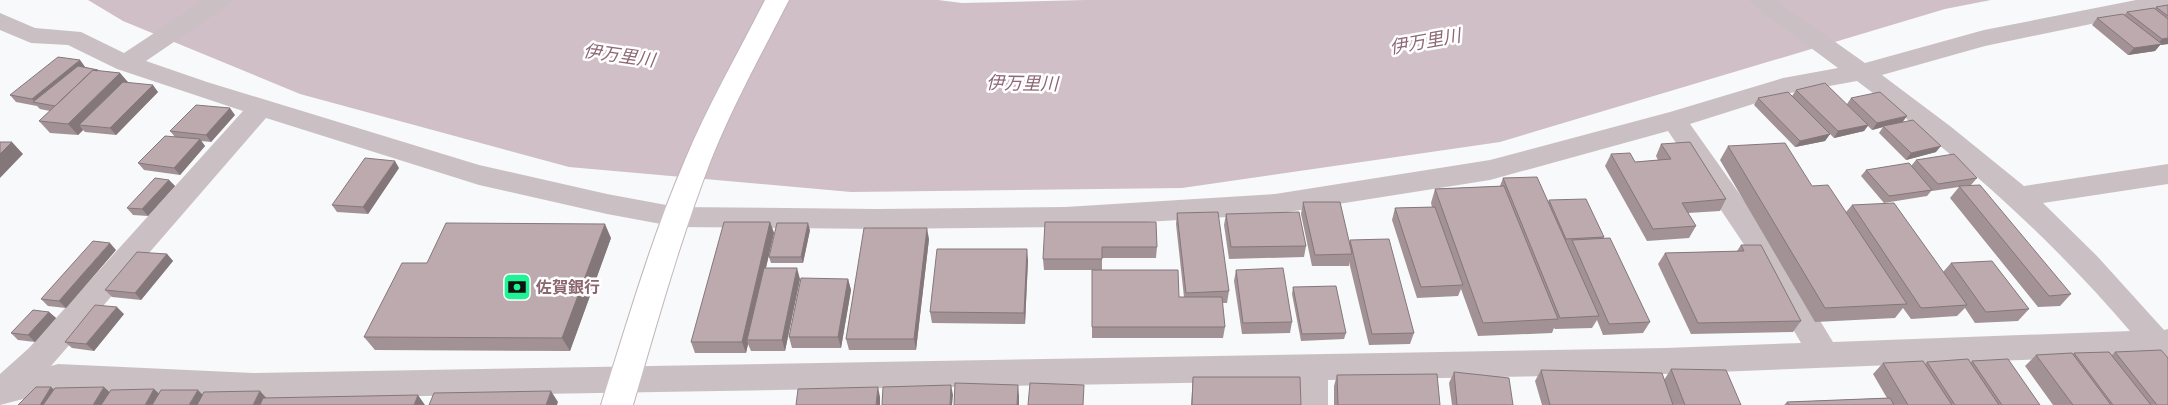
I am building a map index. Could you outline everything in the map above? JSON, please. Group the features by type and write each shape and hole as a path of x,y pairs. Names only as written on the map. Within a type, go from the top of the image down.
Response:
{"street":[{"path":"126,63 220,0"},
{"path":"621,393 677,217 699,159 728,96 777,0"},
{"path":"1761,0 1941,132 2018,198 2076,252 2164,346"},
{"path":"0,21 31,35 72,38 126,63 260,108 479,176 677,217 740,216 878,219 1065,217 1275,204 1490,170 1674,120 1783,86 1857,70 1984,38 2168,1"},
{"path":"0,393 40,357 260,108"},
{"path":"1674,120 1753,235 1825,356"},
{"path":"2018,198 2168,174"},
{"path":"0,393 58,377 253,386 621,393 1312,366 1825,356 2005,362 2164,346"},
{"path":"1312,366 1312,405"}],"water":[{"name":"伊万里川","path":"88,0 938,0 962,3 1085,0 1991,0 1945,9 1500,142 1182,188 851,192 569,167 300,94 123,21"}],"building":[{"path":"2168,5 2168,16 2156,7"},
{"path":"2154,8 2168,19 2168,38 2162,39 2127,12"},
{"path":"2123,14 2162,44 2134,48 2097,18"},
{"path":"58,57 80,60 32,99 10,95"},
{"path":"78,66 98,70 93,70 55,106 33,102"},
{"path":"93,70 120,73 68,124 39,121"},
{"path":"123,82 153,85 110,128 79,125"},
{"path":"1825,83 1868,125 1838,131 1796,90"},
{"path":"1788,92 1830,134 1800,141 1758,98"},
{"path":"1880,92 1907,116 1877,123 1851,98"},
{"path":"196,105 230,108 206,135 170,131"},
{"path":"1913,120 1941,146 1911,153 1883,126"},
{"path":"165,136 200,139 174,168 138,163"},
{"path":"0,142 12,142 0,154"},
{"path":"1690,142 1726,199 1682,203 1696,226 1653,229 1611,154 1630,153 1635,162 1671,159 1661,144"},
{"path":"1785,143 1812,186 1828,185 1907,304 1825,308 1728,146"},
{"path":"1954,154 1977,178 1938,184 1916,160"},
{"path":"365,158 395,161 363,207 332,205"},
{"path":"1909,163 1932,190 1889,196 1866,170"},
{"path":"1537,177 1599,316 1560,318 1503,178"},
{"path":"155,178 169,180 142,209 127,208"},
{"path":"1980,185 2071,294 2049,296 1959,186"},
{"path":"1504,186 1558,319 1483,323 1435,189"},
{"path":"1586,199 1604,237 1566,239 1549,200"},
{"path":"1303,202 1340,202 1352,254 1315,255"},
{"path":"1894,203 1967,305 1921,308 1852,205"},
{"path":"1435,207 1463,285 1421,287 1395,208"},
{"path":"1218,212 1229,291 1186,293 1177,213"},
{"path":"1299,212 1306,246 1231,247 1226,214"},
{"path":"724,222 770,222 742,342 691,342"},
{"path":"1045,222 1156,222 1157,247 1102,247 1102,259 1043,259"},
{"path":"446,223 605,224 562,338 364,337 402,263 427,263"},
{"path":"777,223 808,223 801,257 769,257"},
{"path":"864,228 927,228 914,339 846,339"},
{"path":"1610,238 1650,322 1609,324 1572,240"},
{"path":"1389,239 1414,333 1372,334 1350,240"},
{"path":"93,241 110,243 59,301 41,299"},
{"path":"1741,245 1761,245 1801,321 1698,323 1665,253 1744,251"},
{"path":"937,249 1027,249 1024,313 930,312"},
{"path":"137,252 167,254 135,293 105,290"},
{"path":"1992,261 2029,309 1986,312 1951,263"},
{"path":"764,268 797,268 782,340 747,340"},
{"path":"1283,268 1292,322 1243,323 1236,270"},
{"path":"1092,270 1178,270 1179,297 1222,297 1225,327 1092,327"},
{"path":"801,278 848,279 838,337 789,337"},
{"path":"1336,286 1346,333 1302,334 1293,287"},
{"path":"95,305 117,307 86,344 65,342"},
{"path":"33,310 49,312 28,335 11,333"},
{"path":"2161,350 2168,358 2168,405 2157,405 2115,352"},
{"path":"2109,352 2151,405 2113,405 2074,353"},
{"path":"2072,353 2111,405 2073,405 2036,355"},
{"path":"1968,359 1999,405 1955,405 1927,362"},
{"path":"2008,359 2040,405 2002,405 1972,361"},
{"path":"1923,361 1952,405 1908,405 1883,363"},
{"path":"1671,369 1726,370 1741,405 1685,405"},
{"path":"1541,370 1662,373 1673,405 1550,405"},
{"path":"1454,372 1509,378 1513,405 1457,405"},
{"path":"1437,374 1440,405 1338,405 1337,375"},
{"path":"1193,377 1300,377 1301,405 1192,405"},
{"path":"955,383 1018,385 1017,405 954,405"},
{"path":"1030,383 1084,385 1083,405 1028,405"},
{"path":"951,385 950,405 882,405 883,387"},
{"path":"36,387 51,387 40,405 18,405"},
{"path":"104,387 93,405 43,405 55,388"},
{"path":"878,387 876,405 796,405 798,389"},
{"path":"154,389 145,405 101,405 111,390"},
{"path":"161,390 198,390 189,405 152,405"},
{"path":"260,391 253,405 197,405 204,392"},
{"path":"551,391 546,405 429,405 434,393"},
{"path":"418,395 414,405 260,405 263,398"},
{"path":"1890,398 1894,405 1789,405 1787,402"}],"place":[{"name":"佐賀銀行","path":"517,287"}]}
